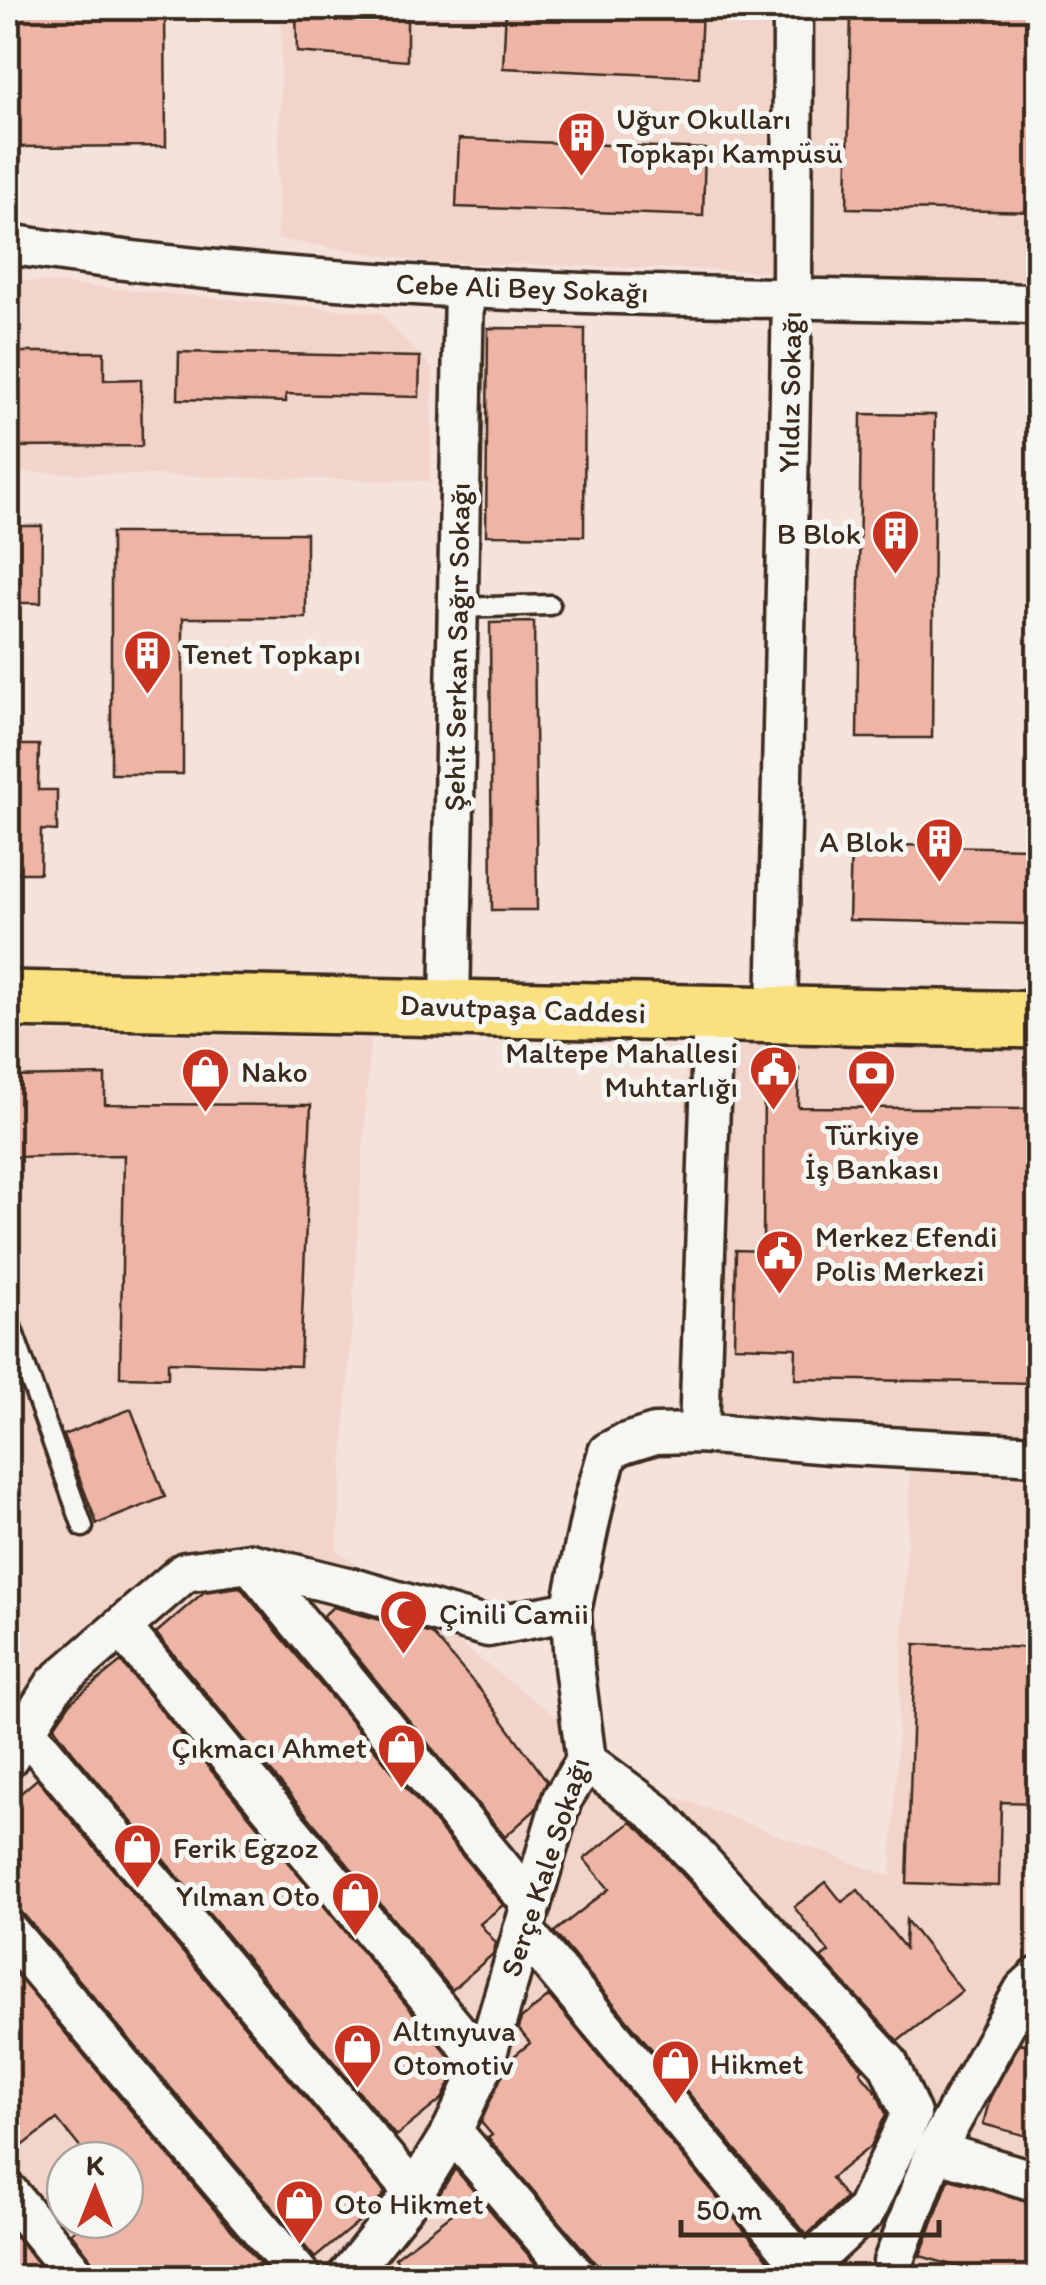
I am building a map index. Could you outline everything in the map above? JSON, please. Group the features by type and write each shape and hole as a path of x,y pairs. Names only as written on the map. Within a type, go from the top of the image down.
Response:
{"main road":[{"name":"Davutpaşa Caddesi","path":"8,999 1038,1020"}],"street":[{"name":"Yıldız Sokağı","path":"776,1016 792,297 793,8"},
{"name":"Cebe Ali Bey Sokağı","path":"8,244 269,276 464,288 1038,304"},
{"name":"Şehit Serkan Sağır Sokağı","path":"450,1006 464,288"},
{"path":"699,1433 713,1014"},
{"name":"Serçe Kale Sokağı","path":"367,2269 452,2131 484,2064 562,1799 586,1761 570,1611 608,1452 655,1434 699,1433 1038,1455"},
{"path":"250,1563 810,2272 864,2212 912,2114 888,2063 656,1813 586,1761"},
{"path":"414,2193 16,1744 55,1684 186,1572 250,1563 488,1628 570,1611"},
{"path":"121,1628 484,2064"},
{"path":"8,1931 302,2278"},
{"path":"894,2278 893,2262 935,2152 1034,1987"},
{"path":"452,2131 578,2278"},
{"path":"935,2152 1038,2182"},
{"path":"8,2192 78,2278"}],"lane":[{"path":"457,608 550,605"},
{"path":"8,1318 84,1527"}],"shaded area":[{"path":"282,8 1038,8 1038,324 812,317 765,271 427,262 277,239"},
{"path":"8,279 380,313 433,369 430,481 8,472"},
{"path":"8,1032 370,1039 337,1550 646,1786 891,1877 911,1462 682,1429 686,1039 1038,1045 1038,2277 8,2278"}],"building":[{"path":"12,8 165,8 166,146 12,147"},
{"path":"296,8 407,8 407,61 297,52"},
{"path":"506,8 702,8 699,77 503,68"},
{"path":"851,8 1038,8 1038,212 847,208"},
{"name":"Uğur Okulları Topkapı Kampüsü","path":"459,139 705,149 703,216 456,207"},
{"path":"488,328 585,329 584,536 486,535"},
{"path":"9,352 104,352 104,380 141,379 142,446 10,447"},
{"path":"179,352 420,357 419,397 286,394 286,402 178,399"},
{"name":"B Blok","path":"861,414 935,415 932,738 857,738"},
{"path":"8,526 42,526 41,603 8,603"},
{"name":"Tenet Topkapı","path":"111,533 306,533 306,618 183,618 183,774 111,774"},
{"path":"534,622 537,910 492,910 490,623"},
{"path":"8,745 39,745 38,790 57,790 57,831 41,830 40,873 8,873"},
{"name":"A Blok","path":"851,844 1029,848 1028,924 849,920"},
{"path":"764,1067 799,1069 798,1107 1038,1109 1038,1383 795,1379 796,1348 734,1346 736,1250 763,1251"},
{"path":"105,1075 105,1104 311,1105 300,1366 168,1362 168,1378 120,1377 124,1155 8,1157 8,1077"},
{"path":"131,1409 165,1497 97,1524 63,1435"},
{"path":"240,1587 503,1905 480,1924 496,1943 493,1954 452,1990 156,1633 204,1592"},
{"path":"333,1607 432,1634 481,1691 547,1781 536,1809 505,1837 323,1616"},
{"path":"915,1644 1038,1648 1038,1803 1001,1802 999,1886 907,1883"},
{"path":"121,1662 458,2067 442,2099 396,2136 54,1727 71,1702"},
{"path":"37,1779 385,2193 370,2212 315,2258 25,1916 8,1909 8,1804"},
{"path":"631,1822 863,2069 860,2072 877,2093 886,2114 871,2146 831,2178 846,2198 807,2235 554,1932 609,1889 584,1859"},
{"path":"826,1882 842,1902 858,1890 905,1948 906,1920 962,1991 898,2041 821,1958 829,1952 794,1907"},
{"path":"8,1965 272,2278 100,2278 95,2264 76,2240 145,2240 145,2140 74,2140 57,2119 20,2148 8,2132"},
{"path":"549,1996 778,2271 770,2278 600,2278 595,2263 488,2138 492,2135 481,2122 508,2061 530,2043 518,2028 521,2019"},
{"path":"1020,2043 1038,2048 1038,2139 983,2124 990,2098"},
{"path":"455,2169 548,2278 411,2278 395,2258 453,2213 439,2195"},
{"path":"949,2179 1038,2204 1038,2278 997,2278 920,2256"},
{"path":"8,2227 49,2278 8,2278"}],"place":[{"name":"Uğur Okulları Topkapı Kampüsü","path":"581,178"},
{"name":"B Blok","path":"896,576"},
{"name":"Tenet Topkapı","path":"147,696"},
{"name":"A Blok","path":"939,884"},
{"name":"Maltepe Mahallesi Muhtarlığı","path":"773,1112"},
{"name":"Nako","path":"206,1114"},
{"name":"Türkiye İş Bankası","path":"872,1116"},
{"name":"Merkez Efendi Polis Merkezi","path":"780,1296"},
{"name":"Çinili Camii","path":"404,1656"},
{"name":"Çıkmacı Ahmet","path":"402,1790"},
{"name":"Ferik Egzoz","path":"138,1890"},
{"name":"Yılman Oto","path":"355,1938"},
{"name":"Altınyuva Otomotiv","path":"358,2090"},
{"name":"Hikmet","path":"675,2106"},
{"name":"Oto Hikmet","path":"299,2246"}]}
